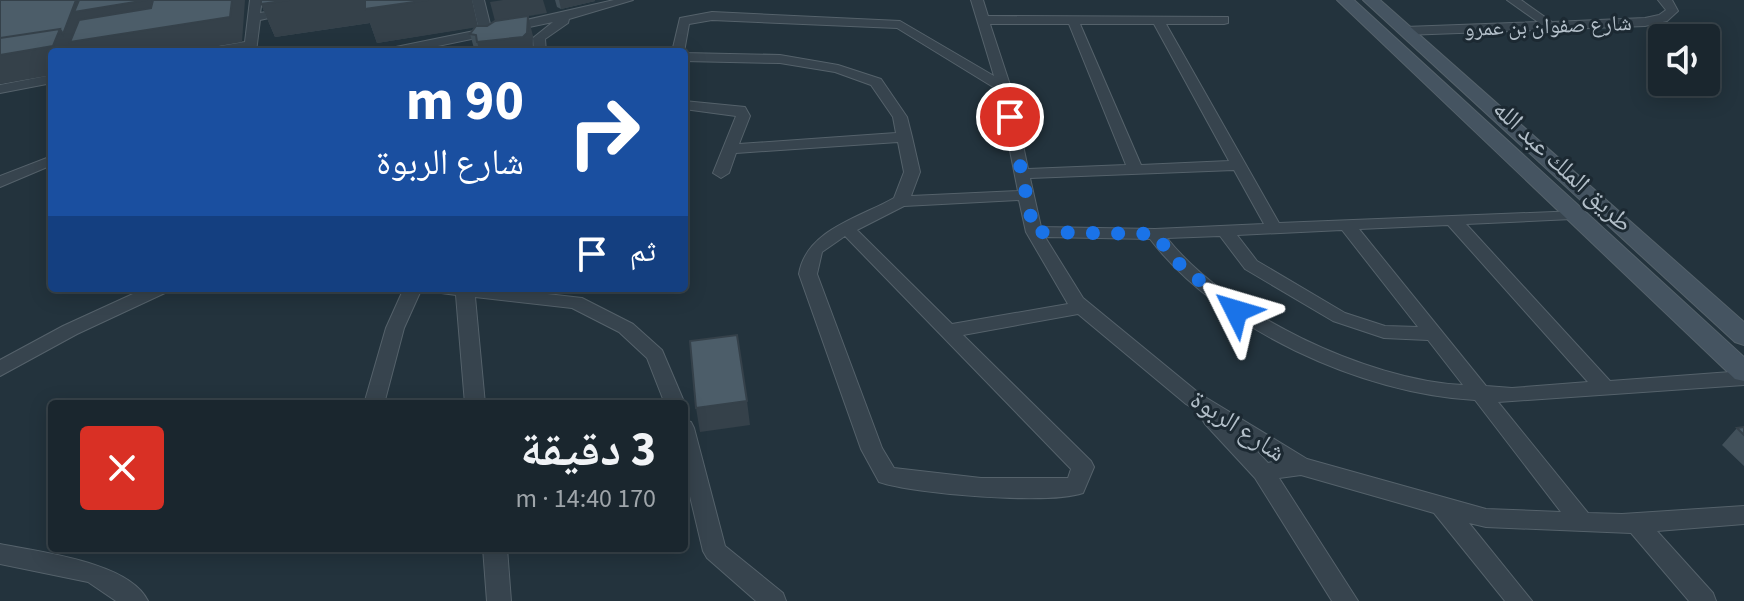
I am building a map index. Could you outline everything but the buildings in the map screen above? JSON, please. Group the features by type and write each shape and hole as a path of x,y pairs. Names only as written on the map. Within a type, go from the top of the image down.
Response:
{"main road":[{"name":"طريق الملك عبد الله","path":"1345,0 1744,372"},
{"name":"طريق الملك عبد الله","path":"1371,0 1744,336"}],"street":[{"path":"250,48 256,0"},
{"path":"478,0 486,32"},
{"path":"434,48 486,32 627,0"},
{"name":"شارع الربوة","path":"977,0 1004,88 1034,232 1076,302 1193,399 1301,466 1486,518 1637,524 1744,515"},
{"path":"1513,0 1552,27"},
{"name":"شارع صفوان بن عمرو","path":"1405,31 1552,27 1663,18 1672,11 1671,4 1664,0"},
{"path":"254,17 296,10"},
{"path":"540,48 539,38 570,15"},
{"path":"679,48 684,21 712,16 900,25 1004,88"},
{"path":"1157,19 1274,228"},
{"path":"984,20 1224,20"},
{"path":"1073,20 1136,170"},
{"path":"688,57 780,59 838,69 876,82 900,117 905,137 912,172 901,201"},
{"path":"0,89 48,80"},
{"path":"688,105 740,110 743,116 721,173"},
{"path":"731,149 905,137"},
{"path":"0,182 48,162"},
{"path":"1022,174 1239,165"},
{"path":"847,229 1083,467 1075,487 1019,490 942,485 887,476 867,436 808,274 811,256 825,238 901,201 1027,195"},
{"path":"1034,232 1155,234 1572,214"},
{"path":"1453,220 1605,388"},
{"path":"1347,225 1583,523"},
{"path":"1225,231 1251,265 1339,317 1384,332 1434,334"},
{"path":"1155,234 1176,261 1236,311 1325,358 1436,391 1512,395 1744,378"},
{"path":"0,369 70,330 152,292"},
{"path":"375,400 395,328 411,292"},
{"path":"465,292 475,400"},
{"path":"475,292 576,302 626,328 655,355 673,400"},
{"path":"950,331 1082,307"},
{"path":"1193,399 1263,472 1346,601"},
{"path":"688,444 715,551 774,601"},
{"path":"1263,472 1301,466"},
{"path":"1441,505 1520,601"},
{"path":"1637,524 1704,601"},
{"path":"495,552 499,601"},
{"path":"0,554 94,573 136,601"}],"route":[{"path":"1010,117 1034,232 1155,234 1176,261 1236,311"}]}
